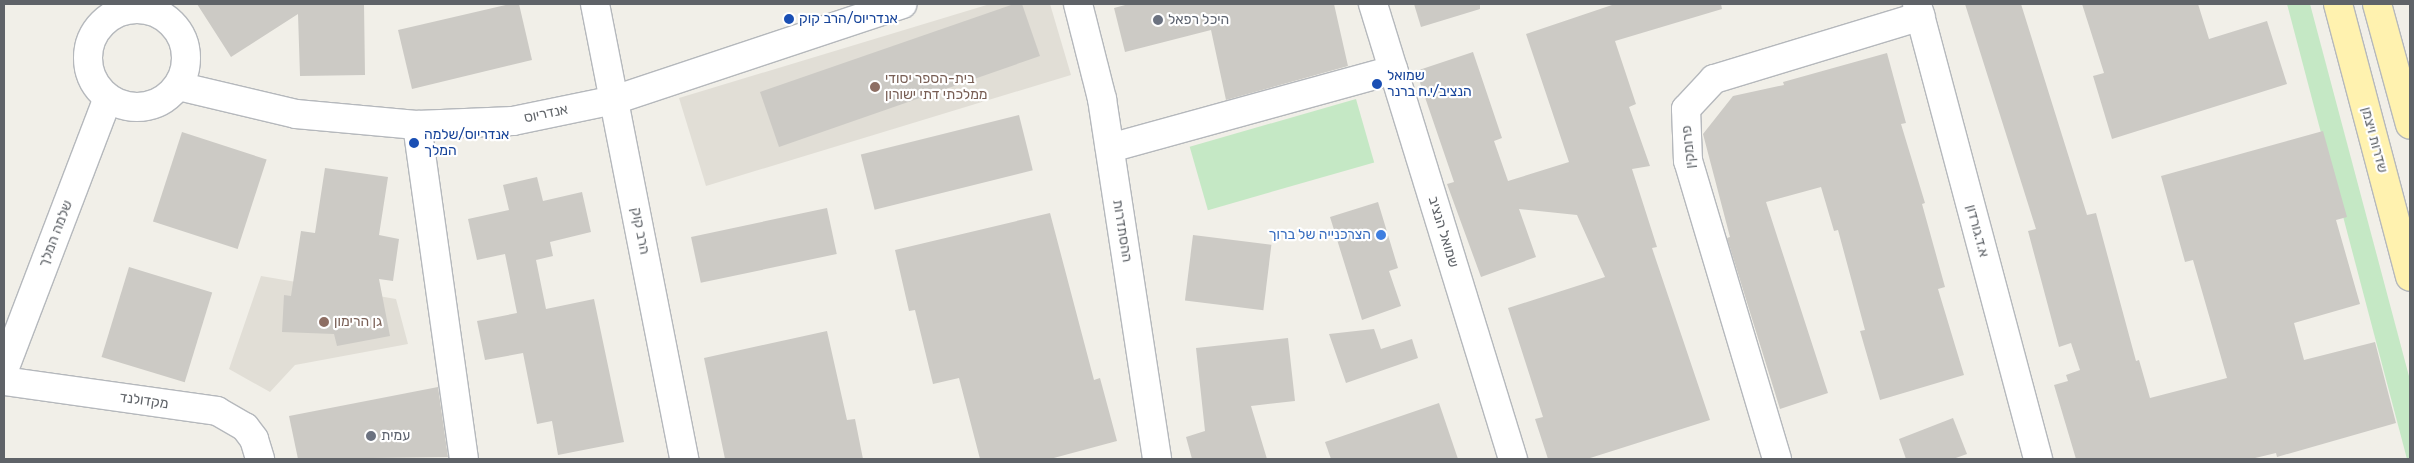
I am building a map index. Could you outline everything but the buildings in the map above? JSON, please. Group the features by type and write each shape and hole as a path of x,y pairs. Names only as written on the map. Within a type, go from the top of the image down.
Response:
{"main road":[{"name":"שדרות ויצמן","path":"2338,4 2410,277"},
{"path":"2377,4 2410,125"}],"street":[{"name":"הרב קוק","path":"596,4 684,459"},
{"name":"אנדריוס","path":"178,86 296,114 417,125 513,121 614,100 902,4"},
{"name":"ההסתדרות","path":"1078,4 1102,99 1157,459"},
{"name":"שמואל הנציב","path":"1373,4 1513,459"},
{"path":"132,6 153,10 177,27 187,53 186,70 178,86 169,97 142,107 124,106 108,98 95,84 88,68 88,49 101,23 115,13 132,6"},
{"name":"פרומקין","path":"1777,459 1688,161 1686,109 1714,79 1919,10"},
{"name":"א.ד.גורדון","path":"1919,10 2038,459"},
{"path":"1110,148 1393,70"},
{"name":"שלמה המלך","path":"4,370 108,98"},
{"path":"417,125 464,459"},
{"name":"מקדולנד","path":"4,382 216,412 245,426 254,439 260,459"}],"shaded area":[{"name":"בית-הספר יסודי ממלכתי דתי ישורון","path":"990,4 1050,4 1071,75 706,186 679,98"},
{"name":"גן הרימון","path":"261,276 396,299 408,344 295,365 270,392 229,369"}],"green space":[{"path":"2287,4 2310,4 2410,380 2410,459 2407,459"},
{"path":"1356,99 1374,162 1208,210 1190,147"}],"place":[{"name":"אנדריוס/הרב קוק","path":"789,19"},
{"name":"היכל רפאל","path":"1158,20"},
{"name":"שמואל הנציב/י.ח ברנר","path":"1377,84"},
{"name":"בית-הספר יסודי ממלכתי דתי ישורון","path":"875,87"},
{"name":"אנדריוס/שלמה המלך","path":"414,143"},
{"name":"הצרכנייה של ברוך","path":"1381,235"},
{"name":"גן הרימון","path":"324,322"},
{"name":"עמית","path":"371,436"}]}
